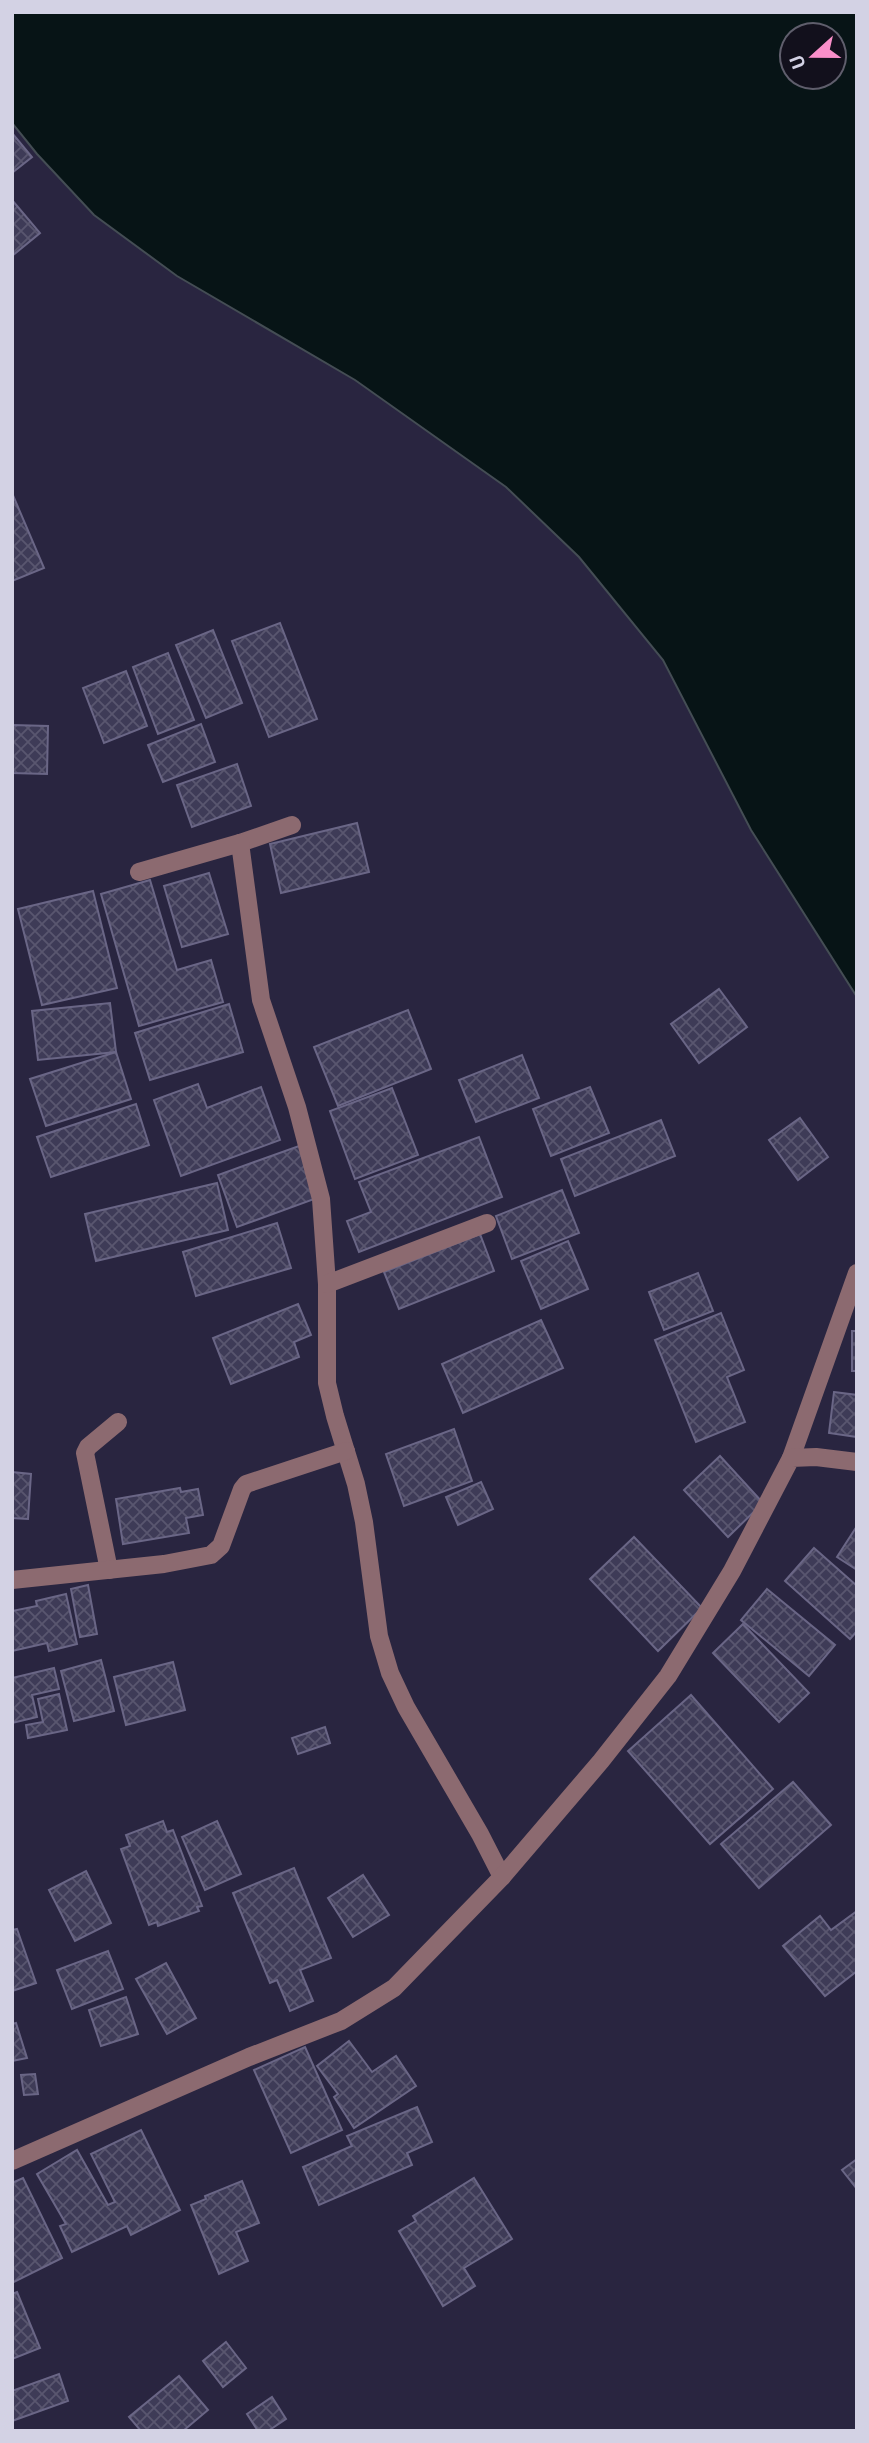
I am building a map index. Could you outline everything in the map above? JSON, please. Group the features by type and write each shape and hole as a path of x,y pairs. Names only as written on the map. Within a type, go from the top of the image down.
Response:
{"street":[{"path":"139,872 292,825"},
{"path":"240,843 261,1000 297,1107 321,1199 327,1284 327,1383 364,1522 372,1593 384,1656 406,1707 502,1877"},
{"path":"327,1284 487,1223"},
{"path":"12,2161 237,2062 341,2021 394,1988 502,1877 601,1760 667,1676 733,1571 791,1458 857,1273"},
{"path":"109,1570 85,1453 88,1447 118,1422"},
{"path":"12,1580 164,1564 211,1555 221,1546 246,1484 346,1451"},
{"path":"791,1458 817,1457 857,1462"}],"shaded area":[{"path":"12,12 857,12 857,997 751,830 663,660 579,557 506,487 355,380 177,276 94,215 12,123"}],"building":[{"path":"12,133 32,157 12,173"},
{"path":"12,200 40,233 12,256"},
{"path":"12,493 44,568 12,581"},
{"path":"280,623 317,719 269,737 232,641"},
{"path":"213,630 242,703 206,718 176,645"},
{"path":"168,653 194,720 158,734 133,667"},
{"path":"126,671 147,726 104,743 83,688"},
{"path":"201,724 215,762 163,782 148,745"},
{"path":"12,725 48,726 47,774 12,773"},
{"path":"237,764 251,806 192,827 177,785"},
{"path":"357,823 369,872 281,893 270,844"},
{"path":"209,873 228,934 182,947 164,886"},
{"path":"150,880 177,970 211,960 223,1002 139,1026 101,894"},
{"path":"93,891 117,988 42,1005 18,909"},
{"path":"719,989 747,1027 699,1063 671,1024"},
{"path":"110,1003 116,1052 38,1060 32,1011"},
{"path":"229,1004 243,1052 150,1080 135,1033"},
{"path":"408,1010 431,1069 338,1106 314,1047"},
{"path":"116,1052 131,1099 46,1126 30,1079"},
{"path":"522,1055 539,1098 476,1122 459,1080"},
{"path":"198,1084 207,1108 261,1087 280,1140 181,1176 154,1100"},
{"path":"590,1087 609,1133 551,1156 533,1109"},
{"path":"392,1088 418,1155 355,1179 330,1111"},
{"path":"136,1104 149,1145 51,1177 37,1137"},
{"path":"800,1118 828,1157 798,1180 769,1140"},
{"path":"661,1120 675,1156 575,1196 561,1159"},
{"path":"479,1137 502,1197 359,1252 347,1221 371,1212 359,1182"},
{"path":"299,1146 317,1198 237,1227 218,1175"},
{"path":"217,1183 228,1230 96,1261 85,1214"},
{"path":"562,1190 579,1233 512,1259 496,1216"},
{"path":"277,1223 291,1268 196,1296 183,1252"},
{"path":"480,1234 494,1271 399,1309 384,1272"},
{"path":"568,1241 588,1289 541,1309 521,1261"},
{"path":"698,1273 713,1311 664,1330 649,1292"},
{"path":"298,1304 311,1335 294,1342 299,1357 231,1384 213,1338"},
{"path":"721,1313 744,1370 727,1377 745,1422 696,1442 655,1340"},
{"path":"541,1320 563,1368 463,1413 442,1364"},
{"path":"852,1331 857,1331 857,1371 852,1371"},
{"path":"834,1392 857,1395 857,1437 829,1433"},
{"path":"454,1429 472,1481 404,1506 386,1454"},
{"path":"720,1456 763,1503 728,1537 684,1490"},
{"path":"12,1472 31,1474 28,1519 12,1518"},
{"path":"481,1482 493,1509 458,1525 446,1497"},
{"path":"180,1488 181,1492 198,1489 203,1515 186,1518 189,1533 123,1544 116,1499"},
{"path":"857,1526 857,1570 837,1557"},
{"path":"634,1537 702,1608 658,1651 590,1579"},
{"path":"814,1548 857,1586 857,1631 850,1639 785,1581"},
{"path":"88,1585 97,1634 80,1637 71,1589"},
{"path":"767,1589 835,1645 809,1676 741,1620"},
{"path":"66,1594 77,1644 49,1651 47,1643 12,1651 12,1611 37,1606 36,1601"},
{"path":"743,1624 809,1693 779,1722 713,1653"},
{"path":"101,1660 114,1711 74,1721 61,1671"},
{"path":"173,1662 185,1710 126,1725 114,1677"},
{"path":"54,1668 59,1689 32,1695 37,1717 12,1723 12,1678"},
{"path":"59,1694 67,1730 28,1738 26,1725 43,1722 38,1699"},
{"path":"691,1695 773,1789 710,1844 628,1751"},
{"path":"325,1727 330,1743 298,1754 292,1738"},
{"path":"793,1782 831,1825 759,1888 721,1844"},
{"path":"163,1821 167,1832 173,1830 202,1906 197,1907 199,1911 158,1926 157,1922 149,1925 121,1849 130,1846 126,1835"},
{"path":"217,1821 241,1874 205,1890 182,1837"},
{"path":"294,1868 331,1958 300,1970 313,2001 290,2011 277,1980 270,1983 233,1893"},
{"path":"86,1871 111,1923 75,1941 49,1890"},
{"path":"363,1875 389,1915 353,1937 328,1898"},
{"path":"857,1911 857,1971 825,1996 783,1946 820,1916 831,1930"},
{"path":"17,1929 36,1983 12,1991 12,1930"},
{"path":"108,1951 123,1989 72,2009 57,1970"},
{"path":"166,1963 196,2018 167,2034 136,1979"},
{"path":"126,1997 138,2034 101,2046 89,2010"},
{"path":"16,2023 27,2058 12,2061 12,2024"},
{"path":"349,2041 372,2072 396,2056 416,2086 354,2128 334,2097 338,2094 317,2066"},
{"path":"305,2047 342,2130 291,2153 254,2070"},
{"path":"35,2074 38,2094 24,2095 21,2075"},
{"path":"417,2107 432,2142 407,2153 412,2165 319,2205 303,2167 352,2146 347,2136"},
{"path":"141,2130 180,2210 131,2235 127,2226 72,2252 60,2226 66,2224 37,2174 77,2150 108,2205 115,2202 91,2154"},
{"path":"857,2159 857,2189 842,2170"},
{"path":"23,2178 62,2258 12,2283 12,2183"},
{"path":"474,2178 512,2239 464,2268 475,2286 443,2306 399,2231 416,2221 413,2216"},
{"path":"242,2181 259,2223 236,2232 248,2261 219,2274 191,2205 206,2199 205,2196"},
{"path":"17,2292 40,2348 12,2359 12,2294"},
{"path":"226,2342 246,2368 223,2387 203,2361"},
{"path":"59,2374 68,2401 12,2421 12,2391"},
{"path":"179,2376 208,2410 183,2431 141,2431 129,2417"},
{"path":"272,2397 286,2419 268,2431 258,2431 247,2414"}]}
